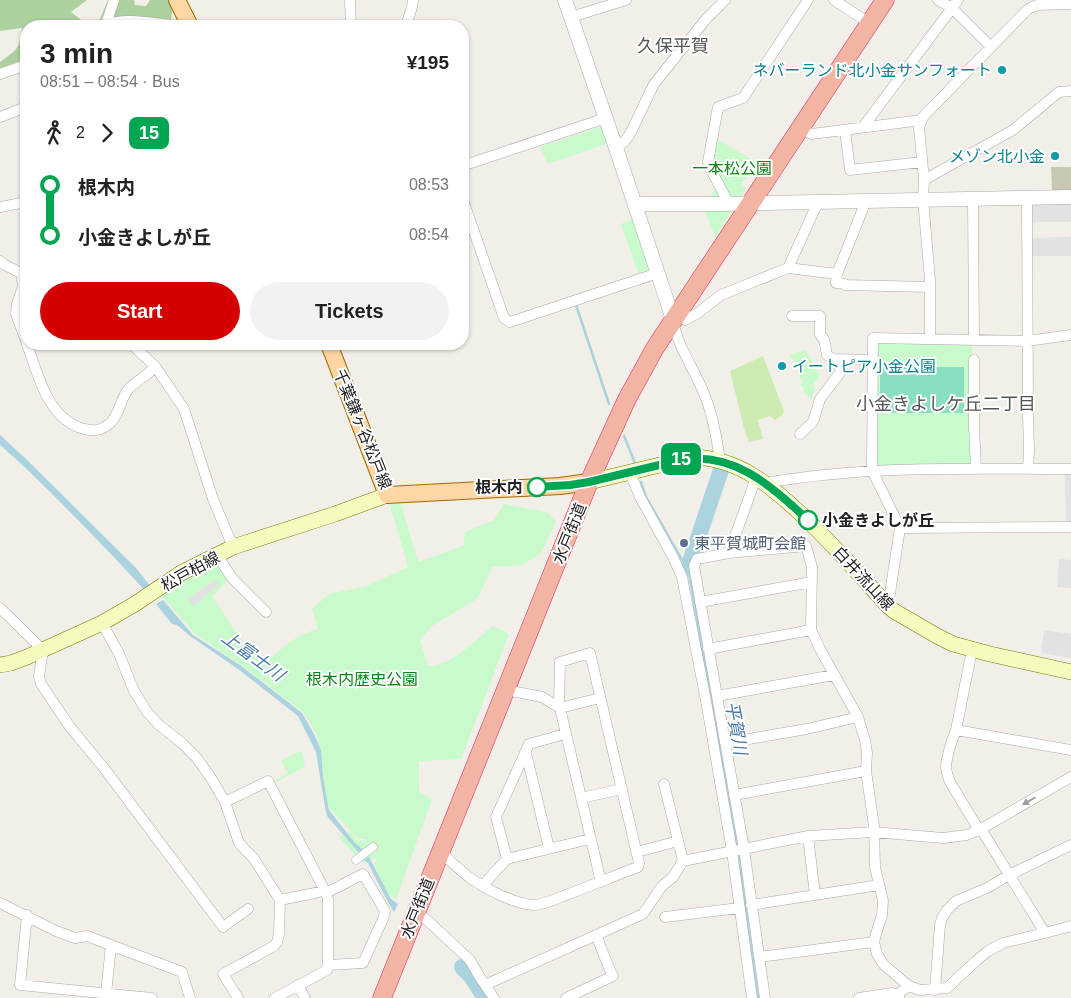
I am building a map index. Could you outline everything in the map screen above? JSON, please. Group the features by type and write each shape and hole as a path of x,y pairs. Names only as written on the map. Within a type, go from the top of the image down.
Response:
{"highway":[{"name":"水戸街道","path":"382,998 589,482 627,399 655,348 885,0"}],"main road":[{"path":"177,0 182,20"},
{"name":"千葉鎌ヶ谷松戸線","path":"331,350 387,495 560,486 589,482"},
{"name":"白井流山線","path":"589,482 693,457 710,458 720,461 761,480 820,531 894,612 953,644 1071,672"},
{"name":"松戸柏線","path":"0,665 11,663 43,650 102,623 181,574 233,547 327,517 387,495"}],"street":[{"path":"108,20 114,0"},
{"path":"350,0 351,20"},
{"path":"408,20 413,0"},
{"path":"565,0 675,318 676,334 705,395 720,461"},
{"path":"571,17 626,0"},
{"path":"616,148 630,134 654,84 706,20 725,0"},
{"path":"729,204 705,158 718,107 743,98 808,0"},
{"path":"834,0 869,23"},
{"path":"938,0 955,4 990,47"},
{"path":"863,127 955,4"},
{"path":"930,339 930,262 923,199 924,180 919,128 922,118 1028,9 1037,5 1071,4"},
{"path":"0,74 20,67"},
{"path":"924,180 1013,130 1059,92 1071,92"},
{"path":"0,117 20,109"},
{"path":"469,164 606,118"},
{"path":"800,129 812,134 922,120"},
{"path":"845,130 850,170 922,162"},
{"path":"635,206 642,204 1071,197"},
{"path":"973,198 974,340"},
{"path":"1027,198 1028,469"},
{"path":"866,201 837,274 836,283 845,285 930,287"},
{"path":"788,268 818,202"},
{"path":"0,207 20,203"},
{"path":"469,217 504,318 510,322 658,273"},
{"path":"0,261 20,270"},
{"path":"675,318 685,320 698,313 720,295 788,268 837,274"},
{"path":"20,307 16,314 20,327"},
{"path":"792,316 820,316 820,335 824,339 828,355 842,370 820,399 812,423 800,434"},
{"path":"888,606 900,528 872,470 873,338 1028,341 1071,335"},
{"path":"30,350 40,382 49,400 69,422 79,428 89,430 103,429 111,423 126,392 151,372 155,366"},
{"path":"138,350 155,366 184,409 213,499 233,547"},
{"path":"833,359 873,360"},
{"path":"974,360 976,469"},
{"path":"730,553 761,480 872,470 1071,469"},
{"path":"630,473 640,497 673,557 682,578 732,851 752,998"},
{"path":"900,528 1071,527"},
{"path":"765,998 744,848 694,566 697,558 806,546 820,531"},
{"path":"806,546 812,567 811,630 858,717 865,740 867,753 866,771 874,826 875,867 883,901 882,915 874,942 877,954 884,964 909,986 920,990 935,990 947,988 988,951 1003,943 1071,926"},
{"path":"217,555 232,578 266,612"},
{"path":"700,602 812,582"},
{"path":"0,608 43,650 39,676 41,684 70,726 104,768 223,927 248,909"},
{"path":"102,623 119,654 134,691 147,712 196,757 212,778 224,802 239,843 254,859 280,900 279,934 274,946 223,974 238,998"},
{"path":"708,649 811,630"},
{"path":"972,650 956,730 946,767 947,775 1045,933"},
{"path":"440,852 468,877 496,893 519,902 535,905 546,903 601,882 638,867 637,852 590,653 560,662 560,708 601,882"},
{"path":"717,696 834,675"},
{"path":"506,690 542,697 560,708 600,698"},
{"path":"725,743 808,729 858,717"},
{"path":"956,730 1071,750"},
{"path":"507,859 496,817 529,744 565,734"},
{"path":"526,752 549,848"},
{"path":"734,795 866,771"},
{"path":"682,861 808,836 873,832 943,838 967,835 1071,777"},
{"path":"224,802 268,781 328,899 327,970 275,998"},
{"path":"485,985 643,914 662,886 673,877 682,861 664,784"},
{"path":"581,798 622,789"},
{"path":"808,836 815,895"},
{"path":"484,886 507,859 590,839"},
{"path":"637,852 678,841"},
{"path":"935,990 940,925 947,910 956,901 987,888 1009,875 1071,845"},
{"path":"356,860 373,847"},
{"path":"280,900 326,892 363,874 384,911 382,919 363,963 328,966"},
{"path":"751,905 879,885"},
{"path":"0,903 56,931 75,938 87,936 182,972 190,998"},
{"path":"665,917 739,908"},
{"path":"416,910 470,960 494,998"},
{"path":"27,915 20,985 152,998"},
{"path":"573,996 613,976 596,935"},
{"path":"759,957 874,942"},
{"path":"106,994 111,945"},
{"path":"298,985 305,998"},
{"path":"859,998 892,993 899,996 899,993 909,986"}],"shaded area":[{"path":"1051,167 1071,167 1071,190 1052,191"},
{"path":"1036,203 1071,203 1071,222 1032,222 1031,207"},
{"path":"1071,237 1071,256 1031,256 1030,238"},
{"path":"1065,473 1071,473 1071,524 1066,524"},
{"path":"1059,559 1071,560 1071,588 1057,587"},
{"path":"216,579 220,584 193,606 188,599"},
{"path":"1044,630 1071,634 1071,658 1041,653"}],"green space":[{"path":"0,0 87,0 71,12 81,20 20,20 20,28 0,31"},
{"path":"108,0 134,0 135,5 146,6 150,0 169,0 173,7 171,19 117,17 114,20 99,20"},
{"path":"20,41 20,61 0,68 0,62 19,45"},
{"path":"603,126 609,143 548,164 540,147"},
{"name":"一本松公園","path":"717,139 761,165 753,178 748,175 741,184 746,188 715,237 705,211 718,180 713,165"},
{"path":"635,218 651,267 647,273 639,275 621,224"},
{"path":"875,343 972,344 974,462 970,466 879,466 875,462"},
{"path":"805,350 812,360 811,365 820,375 813,385 815,389 811,399 803,392 804,389 800,384 803,382 798,375 795,361 789,355"},
{"path":"763,356 784,411 775,420 770,416 758,420 763,439 749,442 730,371"},
{"path":"880,367 964,367 964,413 880,413"},
{"name":"根木内歴史公園","path":"401,504 418,562 463,546 465,532 494,520 504,504 548,513 556,522 541,553 522,565 492,567 477,599 432,626 420,639 428,666 432,666 453,658 493,626 509,634 461,759 419,761 419,791 432,799 396,900 383,884 374,864 376,859 365,839 358,839 330,809 322,779 319,743 310,722 303,712 241,665 195,634 160,594 218,562 229,579 212,597 236,633 248,647 268,660 297,638 318,629 312,609 329,594 367,586 408,567 390,505"},
{"path":"301,751 304,767 274,783 273,781 288,774 281,760"},
{"path":"351,832 357,841 364,840 375,858 362,863 339,837"}],"water":[{"path":"0,435 135,567 152,588 146,592 80,522 0,445"},
{"path":"163,600 193,635 240,665 302,713 321,750 323,777 329,810 354,842 364,851 360,854 327,816 316,752 298,716 238,669 177,625 172,624 156,604"},
{"path":"369,857 391,899 398,904 394,912 368,863 364,860"},
{"path":"467,967 489,998 479,998 461,971"}],"waterway":[{"path":"576,305 609,404"},
{"path":"624,436 635,463"},
{"name":"平賀川","path":"688,568 721,470"},
{"name":"平賀川","path":"641,482 646,497 688,568 737,848"},
{"name":"平賀川","path":"738,853 758,998"},
{"name":"上富士川","path":"462,967 471,976 485,998"}],"bus line":[{"name":"15","path":"537,487 589,482 693,457 710,458 740,469 766,483 808,520"}],"place":[{"name":"ネバーランド北小金サンフォート","path":"1002,70"},
{"name":"メゾン北小金","path":"1055,156"},
{"name":"イートピア小金公園","path":"782,366"},
{"name":"根木内","path":"537,487"},
{"name":"小金きよしが丘","path":"808,520"},
{"name":"東平賀城町会館","path":"684,543"}],"district":[{"name":"久保平賀","path":"673,46"},
{"name":"小金きよしケ丘二丁目","path":"946,404"}]}
